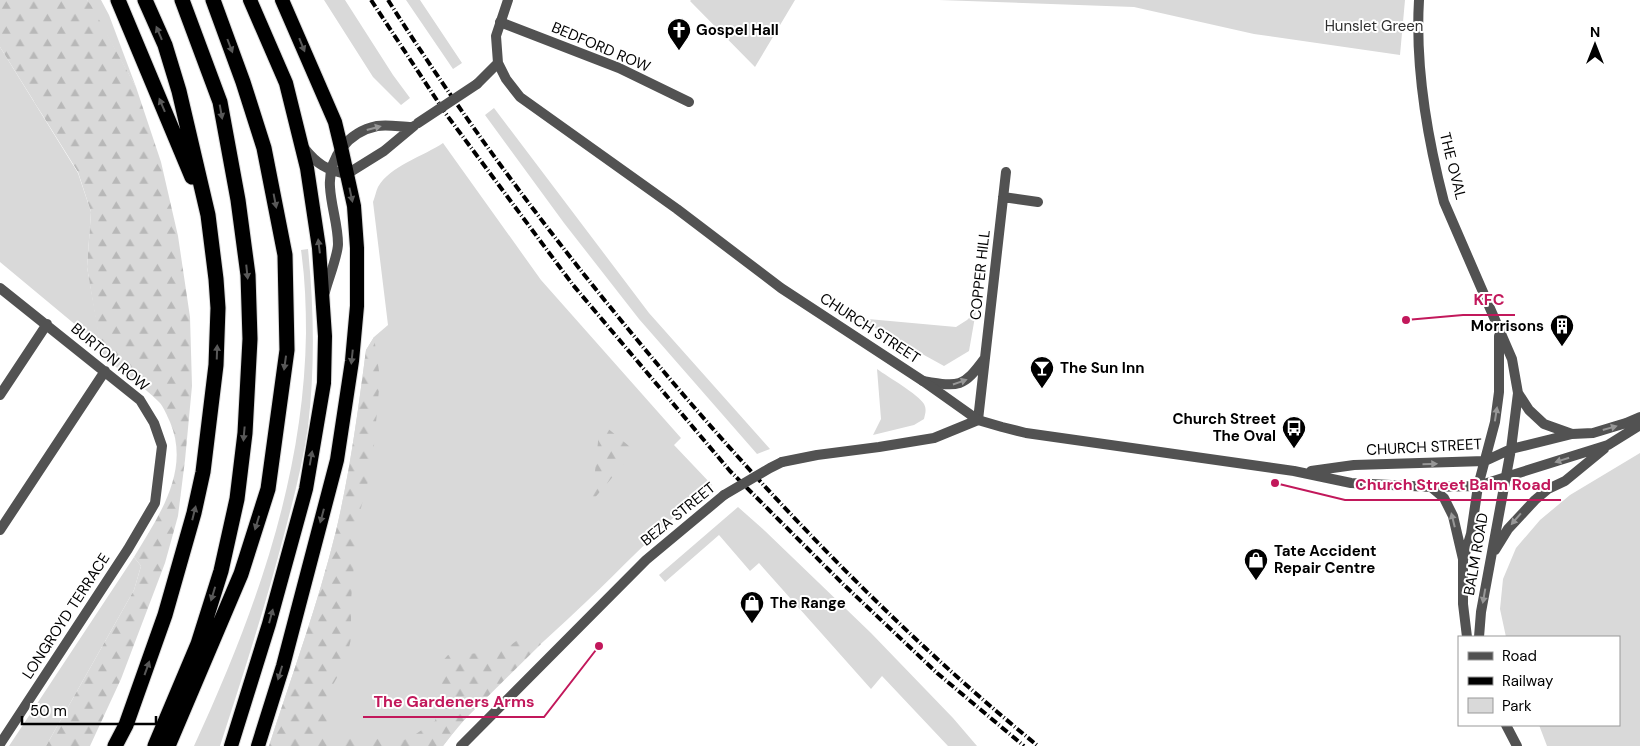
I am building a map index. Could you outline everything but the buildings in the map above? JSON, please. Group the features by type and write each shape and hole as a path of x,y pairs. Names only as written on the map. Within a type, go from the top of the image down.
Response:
{"highway":[{"path":"118,0 208,215"},
{"path":"115,746 126,725 165,614 204,472 216,365 218,308 208,215 179,91 165,45 145,0"},
{"path":"155,746 198,644 223,562 237,499 245,433 250,339 248,275 238,200 220,102 182,0"},
{"path":"168,746 241,574 268,489 287,350 285,255 264,148 244,82 213,0"},
{"path":"231,746 269,624 306,488 324,383 324,295 315,217 301,145 286,83 250,0"},
{"path":"258,746 283,666 334,469 352,361 357,306 357,248 354,206 335,122 282,0"}],"street":[{"path":"301,145 314,160 330,171 347,174 384,151 415,125 477,84 498,62 496,36 508,0"},
{"name":"THE OVAL","path":"1419,0 1422,86 1428,132 1444,202 1512,359 1518,393 1511,449"},
{"name":"BEDFORD ROW","path":"500,22 619,68 689,102"},
{"name":"CHURCH STREET","path":"498,62 506,79 520,97 677,209 781,288 923,381 978,420 1026,433 1294,471 1350,483 1431,487 1478,486 1608,445 1640,425"},
{"path":"324,295 339,245 331,196 330,171 341,147 353,136 371,128 415,125"},
{"name":"COPPER HILL","path":"978,420 1006,172"},
{"path":"1003,198 1038,202"},
{"name":"BURTON ROW","path":"0,288 105,370 140,400 154,423 162,446 155,503"},
{"path":"0,395 47,324"},
{"name":"THE OVAL","path":"1485,461 1499,392 1499,330"},
{"path":"923,381 947,385 962,383 972,376 986,357"},
{"path":"0,530 105,370"},
{"path":"1518,393 1530,410 1544,424 1572,434"},
{"name":"CHURCH STREET","path":"1294,471 1312,471 1354,465 1485,461 1511,449 1572,434 1593,432 1640,417"},
{"name":"BEZA STREET","path":"461,746 646,560 724,495 782,462 934,438 978,420"},
{"path":"1491,556 1508,529 1535,500 1548,488 1565,481 1608,445"},
{"name":"BALM ROAD","path":"1479,636 1481,612 1511,449"},
{"name":"BALM ROAD","path":"1467,636 1463,604 1463,560 1471,534 1478,486 1485,461"},
{"path":"1431,487 1444,498 1453,516 1463,560"},
{"name":"LONGROYD TERRACE","path":"0,744 128,549 155,503"},
{"path":"1507,726 1517,746"}],"green space":[{"path":"0,0 87,0 91,5 136,87 161,162 178,236 190,317 192,386 178,516 165,563 121,679 90,746 46,746 134,590 141,566 134,557 153,526 169,493 177,458 175,440 170,422 159,402 139,384 102,357 87,267 91,212 78,172 0,47"},
{"path":"87,0 101,0 109,15 136,87"},
{"path":"324,0 345,0 410,98 401,105 373,77"},
{"path":"406,0 420,0 462,63 453,69"},
{"path":"691,0 795,0 755,67"},
{"name":"Hunslet Green","path":"939,0 1405,0 1400,55 1254,34 1134,7"},
{"path":"0,47 78,173 91,212 87,267 101,346 0,262"},
{"path":"494,108 649,313 770,449 757,454 639,319 564,223 485,115"},
{"path":"443,143 541,280 681,438 674,445 712,485 663,527 512,671 476,707 443,746 269,746 313,612 336,531 350,464 366,350 374,337 388,325 373,202 378,187 391,173"},
{"path":"308,249 312,294 313,360 304,453 270,585 220,746 194,746 237,647 272,546 286,494 296,441 303,387 306,323 301,250"},
{"path":"976,311 969,351 944,366 846,312 868,319 956,327"},
{"path":"374,337 380,378 372,467 358,519 351,600 351,639 345,664 331,688 327,733 334,743 362,736 381,740 389,744 410,738 435,721 441,700 441,681 438,666 448,655 504,650 526,634 541,644 459,725 443,746 269,746 313,612 336,531 350,464 366,350"},
{"path":"877,369 921,400 926,412 924,419 914,425 873,435 881,419"},
{"path":"600,422 635,451 592,501"},
{"path":"1640,453 1640,746 1547,746 1539,726 1620,726 1620,636 1506,636 1500,609 1503,579 1516,548 1540,520 1570,495"},
{"path":"738,507 871,633 953,718 977,746 948,746 882,676 871,689 759,563 750,571 719,535 665,582 659,575"},
{"path":"134,557 141,566 134,590 46,746 9,746"}],"railway":[{"path":"371,0 446,114 573,285 730,471 843,584 937,673 1024,746"},
{"path":"388,0 456,102 527,201 603,298 681,392 764,486 852,577 943,664 1038,746"}],"place":[{"name":"Gospel Hall","path":"679,51"},
{"name":"KFC","path":"1406,320"},
{"name":"Morrisons","path":"1562,347"},
{"name":"The Sun Inn","path":"1042,389"},
{"name":"Church Street The Oval","path":"1294,449"},
{"name":"Church Street Balm Road","path":"1275,483"},
{"name":"Tate Accident Repair Centre","path":"1256,581"},
{"name":"The Range","path":"752,624"},
{"name":"The Gardeners Arms","path":"599,646"}]}
